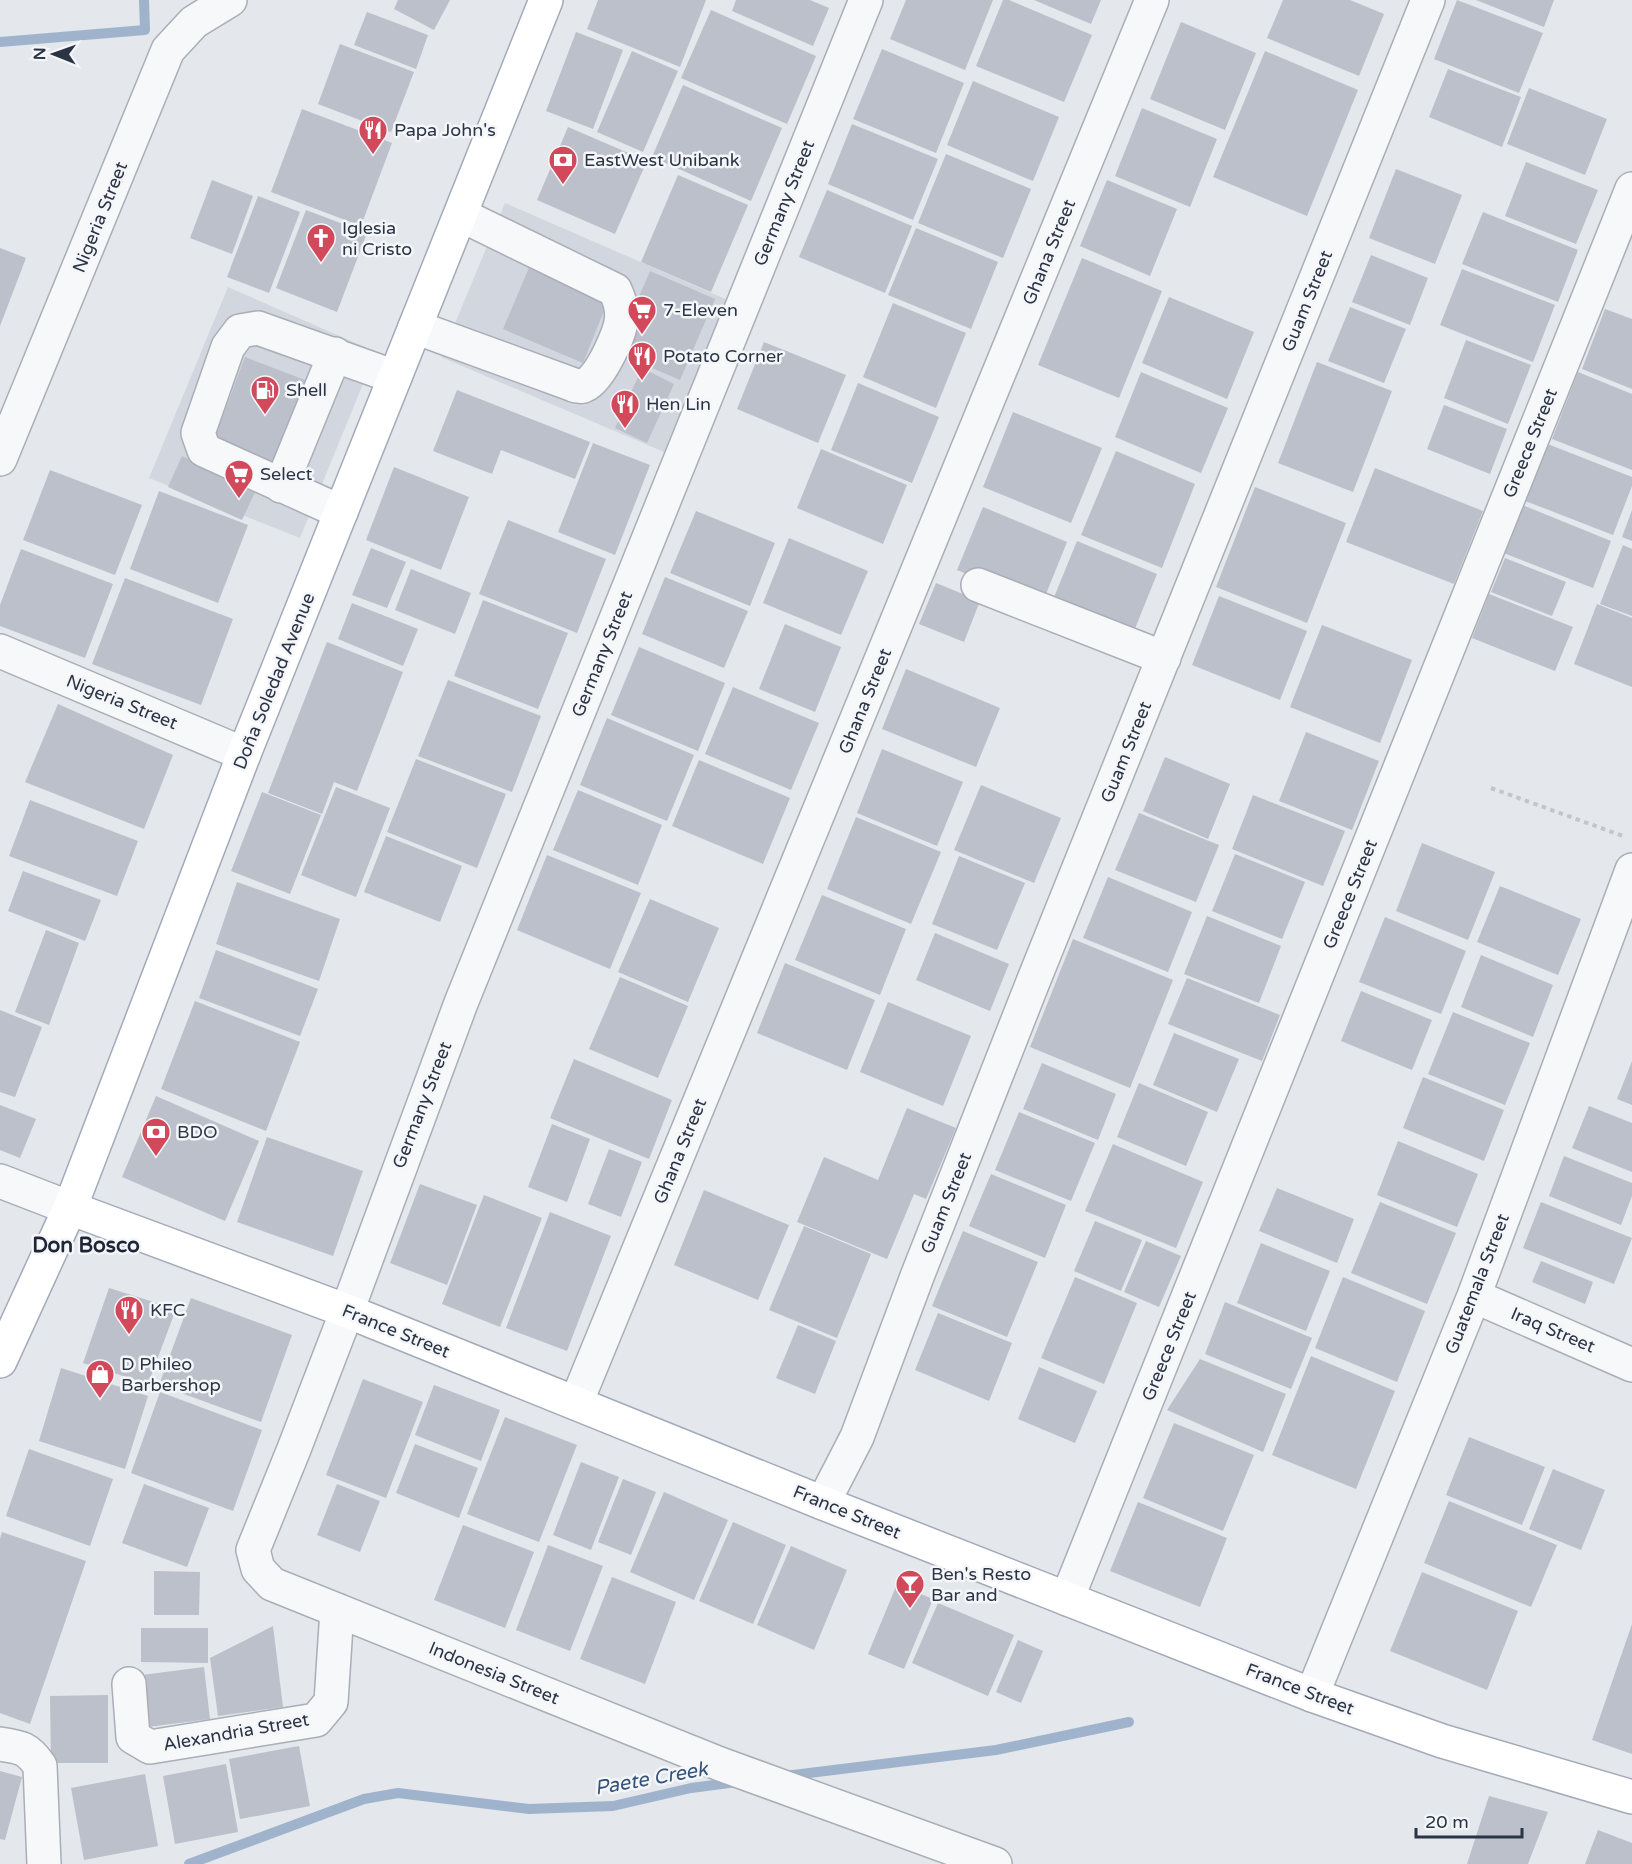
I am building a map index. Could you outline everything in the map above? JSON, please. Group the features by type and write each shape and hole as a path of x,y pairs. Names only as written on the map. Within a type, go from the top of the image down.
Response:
{"main road":[{"name":"Doña Soledad Avenue","path":"0,1361 70,1208 244,754 546,0"},
{"name":"France Street","path":"70,1208 347,1311 823,1503 1312,1695 1442,1741 1632,1797"}],"street":[{"name":"Nigeria Street","path":"0,459 168,50 194,22 230,0"},
{"name":"Germany Street","path":"347,1311 460,1003 866,0"},
{"name":"Ghana Street","path":"576,1402 1152,0"},
{"name":"Guam Street","path":"823,1503 857,1437 922,1263 1428,0"},
{"name":"Greece Street","path":"1067,1599 1632,189"},
{"path":"415,327 582,387 601,370 621,325 622,309 615,290 461,214"},
{"path":"341,512 204,450 198,434 228,347 240,331 258,328 395,377"},
{"path":"281,486 335,354"},
{"path":"978,585 1164,658"},
{"name":"Nigeria Street","path":"0,651 244,754"},
{"name":"Guatemala Street","path":"1312,1695 1474,1296 1632,870"},
{"path":"0,1181 70,1208"},
{"name":"Iraq Street","path":"1474,1296 1632,1365"},
{"name":"Indonesia Street","path":"347,1311 253,1550 258,1569 272,1584 720,1764 995,1864"},
{"name":"Alexandria Street","path":"129,1684 134,1737 150,1748 316,1720 331,1702 337,1610"},
{"path":"0,1744 21,1748 32,1755 40,1766 44,1864"}],"path":[{"path":"1491,788 1632,839"}],"shaded area":[{"path":"505,203 730,301 664,452 441,357"},
{"path":"228,287 376,352 300,538 149,478"}],"building":[{"path":"398,0 450,0 434,30 394,9"},
{"path":"598,0 706,0 680,67 587,29"},
{"path":"736,0 810,0 829,8 813,46 732,11"},
{"path":"906,0 993,0 965,70 890,39"},
{"path":"1003,0 1009,0 1092,35 1064,102 976,66"},
{"path":"1034,0 1101,0 1091,24"},
{"path":"1283,0 1350,0 1384,14 1359,76 1267,38"},
{"path":"1457,0 1543,33 1519,93 1434,59"},
{"path":"1476,0 1554,0 1544,27"},
{"path":"711,10 816,56 787,124 681,78"},
{"path":"367,12 428,35 416,69 354,45"},
{"path":"1181,22 1256,53 1225,130 1150,99"},
{"path":"576,32 623,50 593,129 546,111"},
{"path":"340,44 414,72 391,132 318,104"},
{"path":"882,49 964,83 936,153 853,119"},
{"path":"632,51 678,71 643,152 597,132"},
{"path":"1265,51 1358,90 1307,216 1213,177"},
{"path":"1448,69 1521,97 1502,147 1429,117"},
{"path":"973,81 1059,117 1033,181 947,145"},
{"path":"683,85 782,128 751,201 652,157"},
{"path":"1529,88 1607,119 1585,175 1507,144"},
{"path":"1142,108 1217,139 1190,207 1115,176"},
{"path":"302,109 392,143 361,226 271,192"},
{"path":"852,124 938,159 913,220 828,184"},
{"path":"568,127 647,161 615,234 537,200"},
{"path":"946,154 1031,189 1003,258 918,223"},
{"path":"1526,162 1598,190 1576,244 1505,216"},
{"path":"1396,169 1462,195 1435,264 1369,238"},
{"path":"678,175 748,205 711,292 641,262"},
{"path":"212,180 253,196 232,254 190,238"},
{"path":"1107,180 1177,209 1150,276 1080,246"},
{"path":"827,190 912,226 885,293 799,257"},
{"path":"258,196 300,212 269,293 227,277"},
{"path":"306,210 367,233 337,312 276,288"},
{"path":"1483,212 1578,250 1558,302 1462,264"},
{"path":"916,228 998,262 971,329 888,295"},
{"path":"0,248 26,258 0,326"},
{"path":"1371,255 1428,278 1410,325 1352,302"},
{"path":"1082,258 1162,291 1119,398 1038,365"},
{"path":"531,263 610,296 583,363 503,329"},
{"path":"1462,269 1555,305 1533,362 1440,325"},
{"path":"650,271 715,299 680,380 615,352"},
{"path":"1169,297 1254,332 1227,399 1142,363"},
{"path":"893,303 966,333 936,408 863,377"},
{"path":"1350,307 1406,329 1384,383 1328,361"},
{"path":"1605,309 1632,319 1632,389 1582,369"},
{"path":"1466,340 1531,365 1508,424 1444,398"},
{"path":"764,342 846,375 818,443 737,409"},
{"name":"Shell","path":"245,357 318,385 285,473 212,445"},
{"path":"1317,362 1392,391 1353,492 1278,463"},
{"path":"642,368 674,384 647,443 615,428"},
{"path":"1141,372 1228,408 1201,473 1115,437"},
{"path":"1578,372 1632,394 1632,470 1552,439"},
{"path":"858,383 939,417 912,483 831,450"},
{"path":"457,390 590,442 575,479 501,450 492,474 433,451"},
{"path":"1444,405 1507,429 1490,474 1427,449"},
{"path":"1013,412 1102,448 1071,523 983,487"},
{"path":"593,443 650,465 615,555 558,532"},
{"path":"1545,443 1632,477 1632,486 1613,535 1523,500"},
{"path":"821,449 907,485 883,544 797,508"},
{"path":"1116,451 1195,484 1162,568 1081,535"},
{"path":"182,456 256,490 242,520 168,487"},
{"path":"394,467 469,497 441,570 366,540"},
{"path":"1375,468 1483,511 1454,584 1346,542"},
{"path":"50,470 142,505 115,575 23,540"},
{"path":"1255,487 1346,523 1307,623 1216,587"},
{"path":"159,491 248,525 218,603 130,569"},
{"path":"1520,504 1611,541 1593,588 1501,552"},
{"path":"983,507 1067,542 1042,604 957,570"},
{"path":"1632,510 1632,541 1622,537"},
{"path":"696,511 775,543 750,606 670,573"},
{"path":"508,520 606,559 577,633 479,594"},
{"path":"789,538 868,571 841,635 763,603"},
{"path":"1077,541 1157,574 1130,641 1050,607"},
{"path":"1623,545 1632,549 1632,616 1600,604"},
{"path":"371,548 406,562 387,608 352,595"},
{"path":"21,549 113,584 85,658 0,626 0,605"},
{"path":"1505,558 1566,582 1552,616 1491,592"},
{"path":"411,569 471,593 455,634 395,610"},
{"path":"665,577 748,611 724,668 642,634"},
{"path":"125,578 233,619 201,705 92,664"},
{"path":"936,583 980,601 964,642 919,624"},
{"path":"1489,594 1573,627 1555,671 1472,638"},
{"path":"1219,596 1307,631 1280,700 1192,665"},
{"path":"483,600 568,633 538,709 454,676"},
{"path":"352,603 418,629 403,666 338,639"},
{"path":"1597,604 1632,618 1632,687 1574,664"},
{"path":"785,624 841,647 815,712 759,689"},
{"path":"1322,625 1412,660 1380,743 1290,707"},
{"path":"327,642 403,672 357,791 334,782 322,814 268,793"},
{"path":"639,647 725,683 698,751 611,715"},
{"path":"906,669 1000,708 976,767 882,729"},
{"path":"448,680 541,716 512,792 418,756"},
{"path":"733,687 819,723 791,790 705,754"},
{"path":"58,704 173,755 144,829 25,782"},
{"path":"607,718 694,755 667,821 580,785"},
{"path":"1306,732 1379,761 1352,830 1279,801"},
{"path":"882,749 963,782 937,846 857,813"},
{"path":"1165,757 1230,784 1208,839 1143,811"},
{"path":"416,759 506,794 477,868 387,832"},
{"path":"699,760 790,798 763,864 672,826"},
{"path":"981,785 1061,818 1034,883 954,850"},
{"path":"336,787 390,808 356,897 301,875"},
{"path":"578,790 662,825 638,885 553,850"},
{"path":"262,792 321,815 290,894 231,871"},
{"path":"1253,795 1345,831 1323,886 1232,849"},
{"path":"30,800 138,841 117,896 9,856"},
{"path":"1139,813 1219,845 1196,902 1115,870"},
{"path":"856,817 941,852 911,924 827,889"},
{"path":"386,836 462,866 440,922 364,892"},
{"path":"1422,843 1495,872 1468,940 1396,911"},
{"path":"1235,854 1305,882 1282,939 1212,911"},
{"path":"547,855 641,893 610,969 517,930"},
{"path":"959,856 1025,883 997,950 932,924"},
{"path":"23,871 101,900 85,941 8,911"},
{"path":"1108,877 1192,912 1168,972 1083,938"},
{"path":"237,882 340,919 319,981 216,944"},
{"path":"1500,886 1581,919 1558,975 1477,942"},
{"path":"822,895 906,929 880,995 795,960"},
{"path":"650,899 719,928 688,1002 618,972"},
{"path":"1207,916 1281,946 1259,1003 1184,974"},
{"path":"1385,917 1466,951 1441,1014 1359,982"},
{"path":"46,930 79,943 49,1025 15,1012"},
{"path":"935,933 1009,964 990,1011 916,980"},
{"path":"1073,939 1173,980 1130,1088 1030,1047"},
{"path":"216,950 318,989 300,1036 199,998"},
{"path":"1481,955 1553,985 1533,1037 1461,1007"},
{"path":"785,963 875,1000 847,1070 757,1033"},
{"path":"620,977 688,1006 658,1078 589,1049"},
{"path":"1187,978 1280,1015 1262,1061 1168,1024"},
{"path":"1361,991 1432,1020 1412,1070 1341,1041"},
{"path":"195,1001 300,1042 266,1131 161,1089"},
{"path":"888,1002 971,1036 943,1106 860,1072"},
{"path":"0,1010 42,1027 15,1097 0,1092"},
{"path":"1453,1012 1530,1043 1505,1105 1428,1074"},
{"path":"1174,1033 1239,1059 1217,1112 1153,1085"},
{"path":"574,1059 672,1100 649,1159 550,1118"},
{"path":"1632,1061 1632,1105 1617,1099"},
{"path":"1042,1063 1116,1094 1098,1140 1023,1109"},
{"path":"1423,1077 1504,1110 1484,1161 1403,1128"},
{"path":"1139,1083 1208,1112 1186,1166 1117,1137"},
{"path":"156,1096 259,1141 225,1221 122,1177"},
{"path":"0,1105 36,1119 20,1158 0,1150"},
{"path":"1589,1106 1632,1123 1632,1172 1572,1148"},
{"path":"907,1108 956,1128 926,1199 914,1194 887,1259 797,1222 824,1157 878,1180"},
{"path":"1019,1112 1095,1143 1071,1201 995,1170"},
{"path":"552,1124 590,1139 567,1202 528,1187"},
{"path":"267,1137 363,1171 333,1256 237,1222"},
{"path":"1398,1141 1478,1174 1457,1227 1377,1195"},
{"path":"1113,1144 1203,1182 1176,1248 1085,1211"},
{"path":"609,1149 642,1162 621,1217 588,1204"},
{"path":"1564,1156 1632,1183 1632,1196 1621,1225 1549,1196"},
{"path":"991,1174 1066,1205 1045,1258 969,1226"},
{"path":"420,1184 477,1205 447,1285 390,1263"},
{"path":"1277,1188 1354,1219 1337,1263 1259,1231"},
{"path":"704,1190 789,1225 758,1300 674,1265"},
{"path":"484,1195 542,1218 500,1327 442,1304"},
{"path":"1380,1202 1456,1233 1427,1304 1351,1273"},
{"path":"1541,1202 1632,1238 1614,1284 1523,1248"},
{"path":"550,1212 611,1236 567,1351 506,1328"},
{"path":"1095,1221 1142,1240 1121,1291 1074,1271"},
{"path":"804,1226 871,1254 837,1338 769,1310"},
{"path":"963,1231 1038,1262 1007,1337 932,1306"},
{"path":"1146,1241 1181,1256 1159,1307 1124,1292"},
{"path":"1261,1243 1330,1271 1306,1331 1237,1303"},
{"path":"1541,1261 1593,1282 1585,1304 1532,1282"},
{"path":"1075,1277 1137,1303 1104,1384 1041,1358"},
{"path":"1343,1277 1425,1311 1397,1382 1315,1348"},
{"name":"KFC","path":"109,1288 176,1309 148,1384 83,1363"},
{"path":"191,1298 292,1335 261,1422 159,1385"},
{"path":"1225,1302 1312,1338 1291,1389 1205,1354"},
{"path":"938,1313 1012,1343 989,1401 915,1370"},
{"path":"798,1325 836,1341 815,1394 776,1378"},
{"path":"1311,1356 1395,1391 1356,1489 1272,1455"},
{"path":"1200,1359 1286,1394 1263,1452 1167,1410"},
{"path":"1039,1367 1097,1391 1075,1443 1018,1419"},
{"path":"61,1368 148,1396 125,1469 39,1441"},
{"path":"363,1379 423,1402 386,1498 326,1475"},
{"path":"434,1385 500,1410 481,1461 415,1435"},
{"path":"160,1392 262,1430 233,1511 131,1473"},
{"path":"505,1417 577,1445 539,1542 467,1514"},
{"path":"1174,1423 1254,1455 1223,1531 1143,1498"},
{"path":"1469,1437 1545,1467 1522,1525 1446,1495"},
{"path":"415,1444 478,1468 459,1518 396,1493"},
{"path":"29,1449 113,1479 90,1546 6,1516"},
{"path":"581,1462 619,1477 591,1550 553,1535"},
{"path":"1553,1469 1605,1490 1581,1550 1529,1529"},
{"path":"623,1479 656,1492 631,1555 598,1542"},
{"path":"144,1484 209,1508 187,1567 122,1543"},
{"path":"337,1484 380,1501 360,1552 317,1535"},
{"path":"664,1492 728,1520 694,1600 630,1572"},
{"path":"1449,1501 1557,1545 1531,1607 1424,1563"},
{"path":"1138,1502 1227,1538 1200,1607 1110,1571"},
{"path":"733,1522 786,1545 753,1624 699,1601"},
{"path":"463,1525 534,1552 505,1628 434,1600"},
{"path":"2,1532 86,1561 30,1724 0,1713 0,1539"},
{"path":"548,1545 603,1566 570,1651 516,1630"},
{"path":"791,1546 847,1570 814,1650 757,1625"},
{"path":"154,1571 200,1572 199,1615 154,1615"},
{"path":"1422,1572 1518,1611 1487,1690 1390,1651"},
{"path":"612,1577 676,1602 645,1684 580,1659"},
{"path":"897,1584 933,1599 904,1669 868,1654"},
{"path":"938,1603 1014,1635 988,1696 912,1663"},
{"path":"1632,1624 1632,1754 1592,1740"},
{"path":"273,1626 283,1707 218,1716 210,1658"},
{"path":"141,1628 208,1628 208,1663 141,1662"},
{"path":"1018,1640 1043,1651 1021,1703 996,1692"},
{"path":"204,1667 210,1719 148,1727 142,1675"},
{"path":"108,1695 108,1763 51,1763 50,1696"},
{"path":"299,1746 310,1806 240,1819 229,1759"},
{"path":"226,1764 238,1832 175,1844 163,1776"},
{"path":"0,1771 22,1777 5,1840 0,1839"},
{"path":"145,1774 158,1846 84,1860 71,1788"},
{"path":"1489,1796 1548,1812 1528,1864 1467,1864"},
{"path":"1598,1830 1632,1843 1632,1864 1585,1864"}],"waterway":[{"name":"Paete Creek","path":"0,42 145,30 144,0"},
{"name":"Paete Creek","path":"785,1776 996,1750 1129,1722"},
{"name":"Paete Creek","path":"189,1864 364,1799 398,1793 529,1809 613,1806 691,1788 737,1782"}],"place":[{"name":"Papa John's","path":"373,156"},
{"name":"EastWest Unibank","path":"563,186"},
{"name":"Iglesia ni Cristo","path":"321,264"},
{"name":"7-Eleven","path":"642,336"},
{"name":"Potato Corner","path":"642,382"},
{"name":"Shell","path":"265,416"},
{"name":"Hen Lin","path":"625,430"},
{"name":"Select","path":"239,500"},
{"name":"BDO","path":"156,1158"},
{"name":"KFC","path":"129,1336"},
{"name":"D Phileo Barbershop","path":"100,1400"},
{"name":"Ben's Resto Bar and","path":"910,1610"}],"district":[{"name":"Don Bosco","path":"86,1245"}]}
